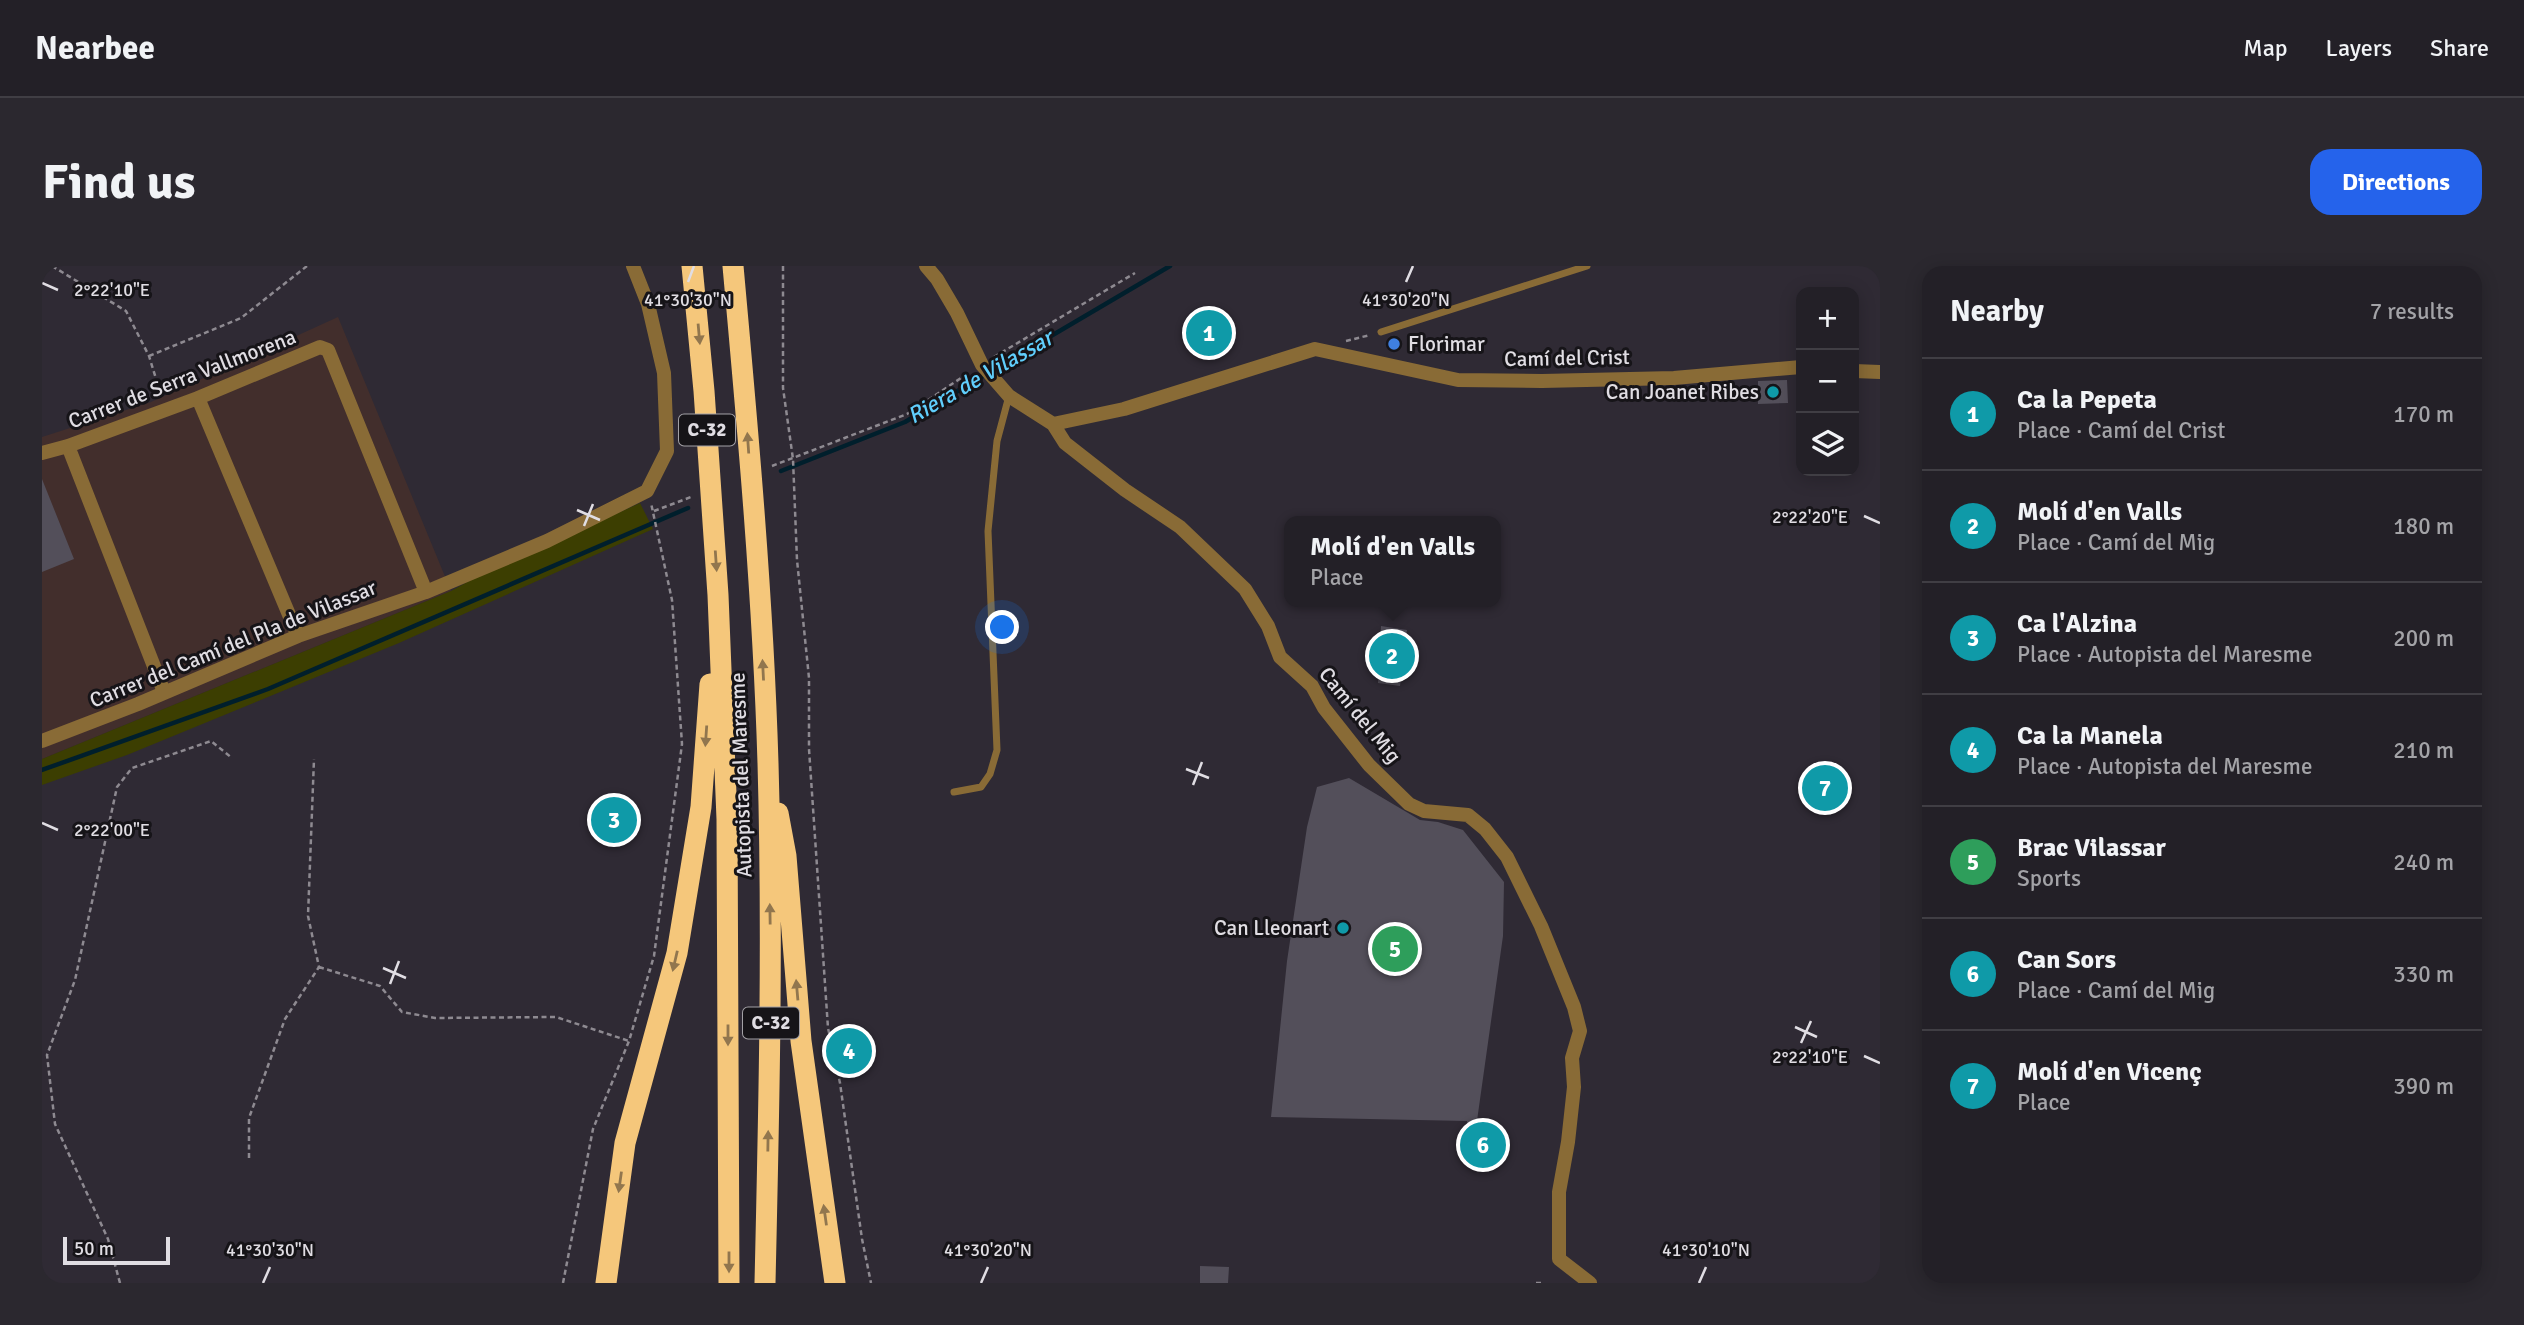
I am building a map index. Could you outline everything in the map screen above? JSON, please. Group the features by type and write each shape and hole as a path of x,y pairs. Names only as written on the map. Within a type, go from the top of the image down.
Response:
{"highway":[{"name":"Autopista del Maresme","path":"692,266 704,391 718,595 727,819 729,1283"},
{"name":"Autopista del Maresme","path":"733,266 744,392 768,762 771,1021 765,1283"},
{"path":"606,1283 625,1143 674,967 699,820 718,595"},
{"name":"C-32","path":"768,762 786,856 801,1041 835,1283"}],"street":[{"name":"Carrer del Camí del Pla de Vilassar","path":"42,741 138,704 298,636 426,592 547,541 647,491 667,451 664,373 648,304 634,266"},
{"name":"Camí del Mig","path":"926,266 957,313 982,365 1009,396 1053,424 1065,443 1180,527 1245,589 1268,626 1280,657 1312,686 1324,708 1369,765 1409,804 1424,811 1468,815 1485,829 1507,857 1541,926 1574,1007 1580,1031 1572,1058 1574,1087 1559,1192 1559,1259 1590,1283"},
{"name":"Carrer de Serra Vallmorena","path":"42,453 198,398 320,347 328,350 419,569 426,592"},
{"name":"Camí del Crist","path":"1053,424 1124,410 1315,349 1458,380 1674,378 1796,368"},
{"path":"1859,371 1880,372"},
{"path":"198,398 298,636"},
{"path":"68,446 164,691"}],"lane":[{"path":"1381,332 1587,266"},
{"path":"954,792 981,787 990,774 998,750 988,531 997,441 1009,396"}],"path":[{"path":"52,266 126,311 149,356 166,409"},
{"path":"149,356 241,318 307,266"},
{"path":"783,266 783,388 793,459 797,560 808,678 809,749 828,1028 840,1083 862,1239 871,1283"},
{"path":"772,466 907,414 982,365 1135,274"},
{"path":"563,1283 593,1129 629,1041 654,956 682,744 672,600 654,511 691,497"},
{"path":"120,1283 108,1239 55,1124 47,1055 75,980 117,787 131,768 211,741 232,758"},
{"path":"248,1158 249,1118 285,1019 319,967 308,916 314,759"},
{"path":"319,967 380,986 402,1012 435,1018 556,1017 629,1041"},
{"path":"1536,1283 1544,1283"}],"shaded area":[{"path":"338,317 451,591 42,759 42,437 151,402"},
{"path":"640,503 653,529 399,643 127,755 42,785 42,759 451,591 480,575"}],"building":[{"path":"1214,317 1226,335 1204,349 1192,332"},
{"name":"Can Joanet Ribes","path":"1787,380 1788,403 1758,404 1758,381"},
{"path":"42,479 74,559 42,572"},
{"path":"1381,626 1407,630 1400,686 1378,683"},
{"path":"1837,770 1840,802 1814,804 1810,774"},
{"path":"1349,778 1420,820 1438,822 1463,830 1504,882 1503,936 1475,1135 1498,1135 1498,1161 1486,1162 1485,1154 1468,1154 1467,1121 1271,1117 1287,961 1307,827 1317,787"},
{"path":"623,797 628,841 604,843 600,799"},
{"path":"841,1044 857,1044 857,1069 844,1070 840,1058"},
{"path":"1200,1266 1229,1267 1228,1283 1200,1283"}],"waterway":[{"name":"Riera de Vilassar","path":"781,471 905,422 1170,266"},
{"path":"42,770 268,689 688,508"}],"place":[{"name":"Ca la Pepeta","path":"1209,333"},
{"name":"Florimar","path":"1394,344"},
{"name":"Can Joanet Ribes","path":"1773,392"},
{"name":"Molí d'en Valls","path":"1392,656"},
{"name":"Molí d'en Vicenç","path":"1825,788"},
{"name":"Ca l'Alzina","path":"614,820"},
{"name":"Can Lleonart","path":"1343,928"},
{"name":"Brac Vilassar","path":"1395,949"},
{"name":"Ca la Manela","path":"849,1051"},
{"name":"Can Sors","path":"1483,1145"}]}
